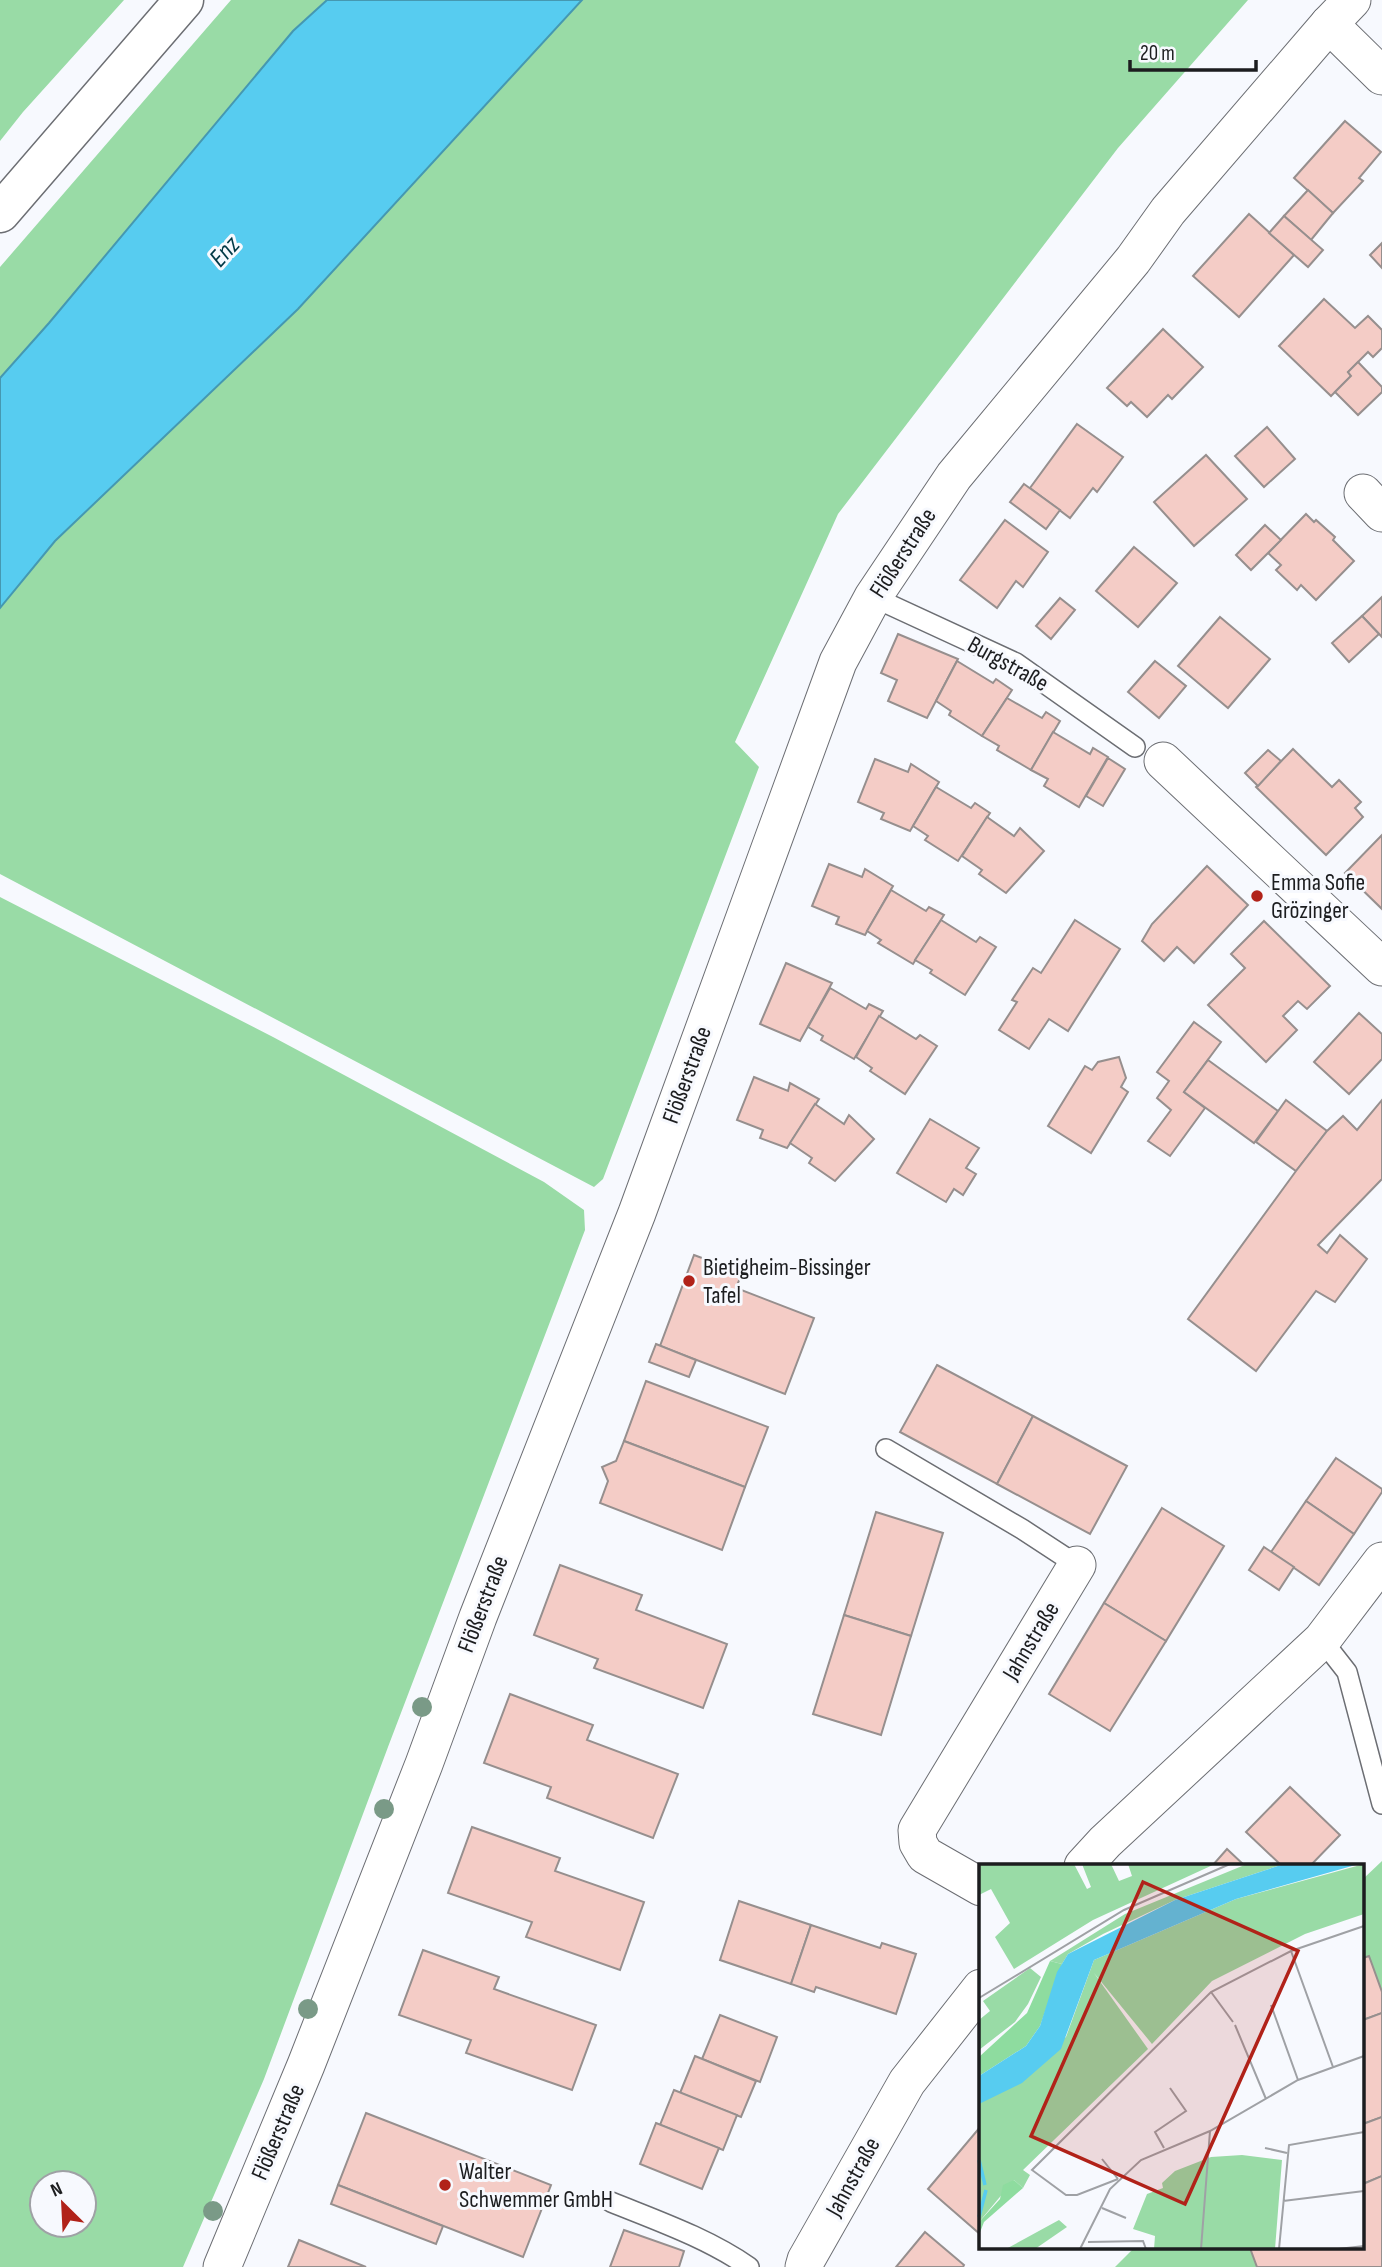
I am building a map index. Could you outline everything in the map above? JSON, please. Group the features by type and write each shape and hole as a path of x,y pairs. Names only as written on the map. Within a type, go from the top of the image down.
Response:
{"main road":[{"path":"0,213 184,0"}],"street":[{"path":"1340,12 1382,76"},
{"name":"Flößerstraße","path":"222,2267 311,2052 637,1213 838,662 873,597 954,476 1133,260 1168,211 1340,12"},
{"name":"Burgstraße","path":"1149,754 1382,967"},
{"path":"1085,1864 1105,1842 1322,1640 1382,1561"},
{"name":"Jahnstraße","path":"979,1886 925,1855 918,1843 917,1830 1077,1565"},
{"name":"Jahnstraße","path":"804,2267 907,2082 979,1992"}],"lane":[{"name":"Burgstraße","path":"873,597 1016,663 1149,754"},
{"name":"Jahnstraße","path":"886,1449 1022,1528 1077,1565"},
{"path":"1322,1640 1347,1672 1382,1804"},
{"path":"611,2202 688,2233 749,2267"}],"green space":[{"path":"0,0 124,0 0,141"},
{"path":"231,0 327,0 293,31 0,378 0,267"},
{"path":"582,0 1248,0 1118,148 838,514 735,742 759,767 603,1179 594,1187 0,874 0,608 55,541 298,309"},
{"path":"0,897 273,1037 544,1182 584,1210 585,1230 264,2079 183,2267 0,2267"},
{"path":"1382,1861 1382,2267 1115,2267 1132,2250 1364,2250 1364,1878"}],"water":[{"name":"Enz","path":"327,0 582,0 298,309 55,541 0,608 0,378 293,31"}],"building":[{"path":"1345,121 1381,152 1359,178 1363,181 1333,213 1294,178"},
{"path":"1308,190 1333,213 1311,240 1284,216"},
{"path":"1249,214 1294,255 1239,317 1193,276"},
{"path":"1284,216 1323,250 1308,267 1269,233"},
{"path":"1382,243 1382,268 1370,255"},
{"path":"1324,299 1355,328 1368,316 1382,330 1382,348 1373,357 1368,352 1348,372 1351,376 1331,396 1279,346"},
{"path":"1163,329 1203,367 1172,399 1168,395 1147,417 1131,402 1127,406 1107,388"},
{"path":"1358,362 1382,387 1382,392 1358,415 1335,392 1351,376 1348,372"},
{"path":"1077,424 1123,457 1097,492 1093,488 1070,518 1030,488"},
{"path":"1267,427 1295,459 1264,487 1235,456"},
{"path":"1206,455 1247,499 1194,546 1154,502"},
{"path":"1024,484 1060,510 1046,529 1010,502"},
{"path":"1306,514 1335,537 1333,540 1354,561 1316,600 1301,585 1297,590 1276,570 1281,565 1268,553"},
{"path":"1005,520 1048,552 1023,587 1016,581 997,608 960,580"},
{"path":"1265,525 1281,540 1251,570 1236,555"},
{"path":"1134,547 1177,583 1138,627 1096,591"},
{"path":"1382,597 1382,637 1362,616"},
{"path":"1060,598 1075,610 1051,639 1036,626"},
{"path":"1362,616 1379,634 1349,662 1332,643"},
{"path":"1220,617 1270,659 1228,708 1178,666"},
{"path":"898,634 958,659 927,718 888,701 897,680 881,673"},
{"path":"957,661 993,683 996,679 1012,690 982,736 949,715 951,711 936,701"},
{"path":"1155,661 1186,686 1159,718 1128,692"},
{"path":"1007,698 1042,718 1046,712 1060,721 1031,770 997,750 999,746 982,736"},
{"path":"1053,732 1090,754 1093,748 1108,757 1079,807 1044,786 1048,779 1031,770"},
{"path":"1293,749 1332,787 1339,780 1361,802 1355,808 1363,817 1326,855 1256,787"},
{"path":"1268,750 1281,761 1258,786 1245,773"},
{"path":"1108,758 1125,769 1103,806 1086,796"},
{"path":"875,759 908,772 911,764 939,782 910,831 881,819 884,813 858,802"},
{"path":"936,787 971,808 975,803 990,813 958,861 925,840 928,836 913,826"},
{"path":"987,817 1014,836 1020,828 1044,851 1006,893 979,874 982,870 962,856"},
{"path":"1382,835 1382,909 1345,873"},
{"path":"829,864 862,877 865,869 893,886 865,935 836,924 839,917 812,906"},
{"path":"1207,866 1248,905 1194,963 1177,947 1164,961 1142,941 1152,924"},
{"path":"891,890 926,911 929,907 944,915 913,964 878,943 881,940 867,931"},
{"path":"941,920 976,942 980,937 996,947 965,995 915,960"},
{"path":"1075,920 1120,949 1068,1031 1049,1019 1029,1049 999,1030 1017,1002 1012,1000 1033,968 1041,973"},
{"path":"1264,921 1330,986 1307,1009 1298,1001 1283,1016 1297,1030 1266,1062 1208,1005 1245,968 1231,954"},
{"path":"786,963 832,983 800,1041 760,1024"},
{"path":"830,988 866,1009 869,1004 883,1011 854,1059 821,1040 823,1036 808,1027"},
{"path":"1359,1013 1382,1034 1382,1059 1349,1094 1314,1062"},
{"path":"879,1016 916,1039 920,1035 937,1046 905,1094 870,1071 872,1068 856,1057"},
{"path":"1194,1022 1221,1042 1184,1092 1205,1108 1170,1156 1148,1141 1171,1110 1157,1098 1169,1081 1157,1072"},
{"path":"1119,1057 1126,1078 1121,1087 1128,1092 1091,1153 1048,1126 1085,1066 1092,1070 1098,1062"},
{"path":"1208,1060 1278,1111 1254,1143 1184,1092"},
{"path":"754,1077 788,1091 790,1083 819,1099 787,1148 760,1138 763,1130 737,1120"},
{"path":"1286,1100 1327,1131 1296,1171 1256,1142"},
{"path":"1382,1100 1382,1179 1318,1245 1327,1253 1340,1235 1367,1259 1335,1302 1316,1291 1256,1371 1188,1319 1327,1131 1343,1116 1357,1130"},
{"path":"815,1104 844,1124 849,1115 874,1139 835,1181 809,1163 812,1158 790,1143"},
{"path":"930,1119 979,1148 966,1168 976,1174 963,1195 954,1189 946,1202 897,1173"},
{"path":"694,1255 742,1273 736,1288 814,1318 785,1394 660,1346"},
{"path":"656,1344 696,1360 689,1377 649,1362"},
{"path":"937,1365 1033,1416 997,1484 900,1432"},
{"path":"646,1381 768,1427 745,1487 624,1441"},
{"path":"1033,1416 1127,1466 1090,1534 997,1484"},
{"path":"624,1441 745,1487 722,1550 600,1503 608,1481 602,1467 616,1461"},
{"path":"1336,1458 1382,1489 1354,1534 1306,1501"},
{"path":"1306,1501 1354,1534 1319,1585 1271,1552"},
{"path":"1162,1508 1224,1546 1166,1641 1104,1603"},
{"path":"876,1512 943,1533 911,1636 844,1615"},
{"path":"1264,1547 1294,1567 1279,1590 1249,1570"},
{"path":"560,1565 642,1595 636,1610 727,1644 703,1708 594,1668 598,1659 534,1635"},
{"path":"1104,1603 1166,1641 1110,1731 1049,1694"},
{"path":"844,1615 911,1636 881,1735 813,1714"},
{"path":"510,1694 593,1725 587,1740 678,1774 653,1838 547,1798 551,1787 484,1763"},
{"path":"1290,1787 1340,1835 1312,1864 1280,1864 1246,1832"},
{"path":"472,1827 560,1858 555,1871 644,1902 620,1970 526,1937 532,1922 448,1893"},
{"path":"1227,1849 1243,1864 1214,1864"},
{"path":"739,1901 811,1925 791,1984 720,1960"},
{"path":"811,1925 880,1948 882,1943 916,1954 896,2014 816,1987 814,1992 791,1984"},
{"path":"423,1950 499,1977 494,1989 596,2025 572,2090 466,2053 471,2040 399,2015"},
{"path":"1369,1956 1382,1992 1382,2013 1364,2020 1364,1958"},
{"path":"1382,2013 1382,2117 1364,2124 1364,2020"},
{"path":"720,2015 777,2037 760,2082 702,2059"},
{"path":"695,2056 756,2081 741,2117 680,2093"},
{"path":"674,2090 737,2115 723,2150 660,2125"},
{"name":"Walter Schwemmer GmbH","path":"366,2113 551,2185 523,2257 338,2185"},
{"path":"1382,2117 1382,2176 1364,2184 1364,2124"},
{"path":"656,2123 719,2148 702,2189 640,2164"},
{"path":"979,2128 979,2233 928,2189"},
{"path":"1382,2176 1382,2267 1257,2267 1251,2250 1364,2250 1364,2184"},
{"path":"338,2185 443,2226 436,2244 331,2204"},
{"path":"624,2230 684,2251 679,2267 610,2267"},
{"path":"925,2232 964,2265 963,2267 896,2267"},
{"path":"299,2240 366,2267 288,2267"}],"place":[{"name":"Emma Sofie Grözinger","path":"1257,896"},
{"name":"Bietigheim-Bissinger Tafel","path":"689,1281"},
{"name":"Walter Schwemmer GmbH","path":"445,2185"}]}
